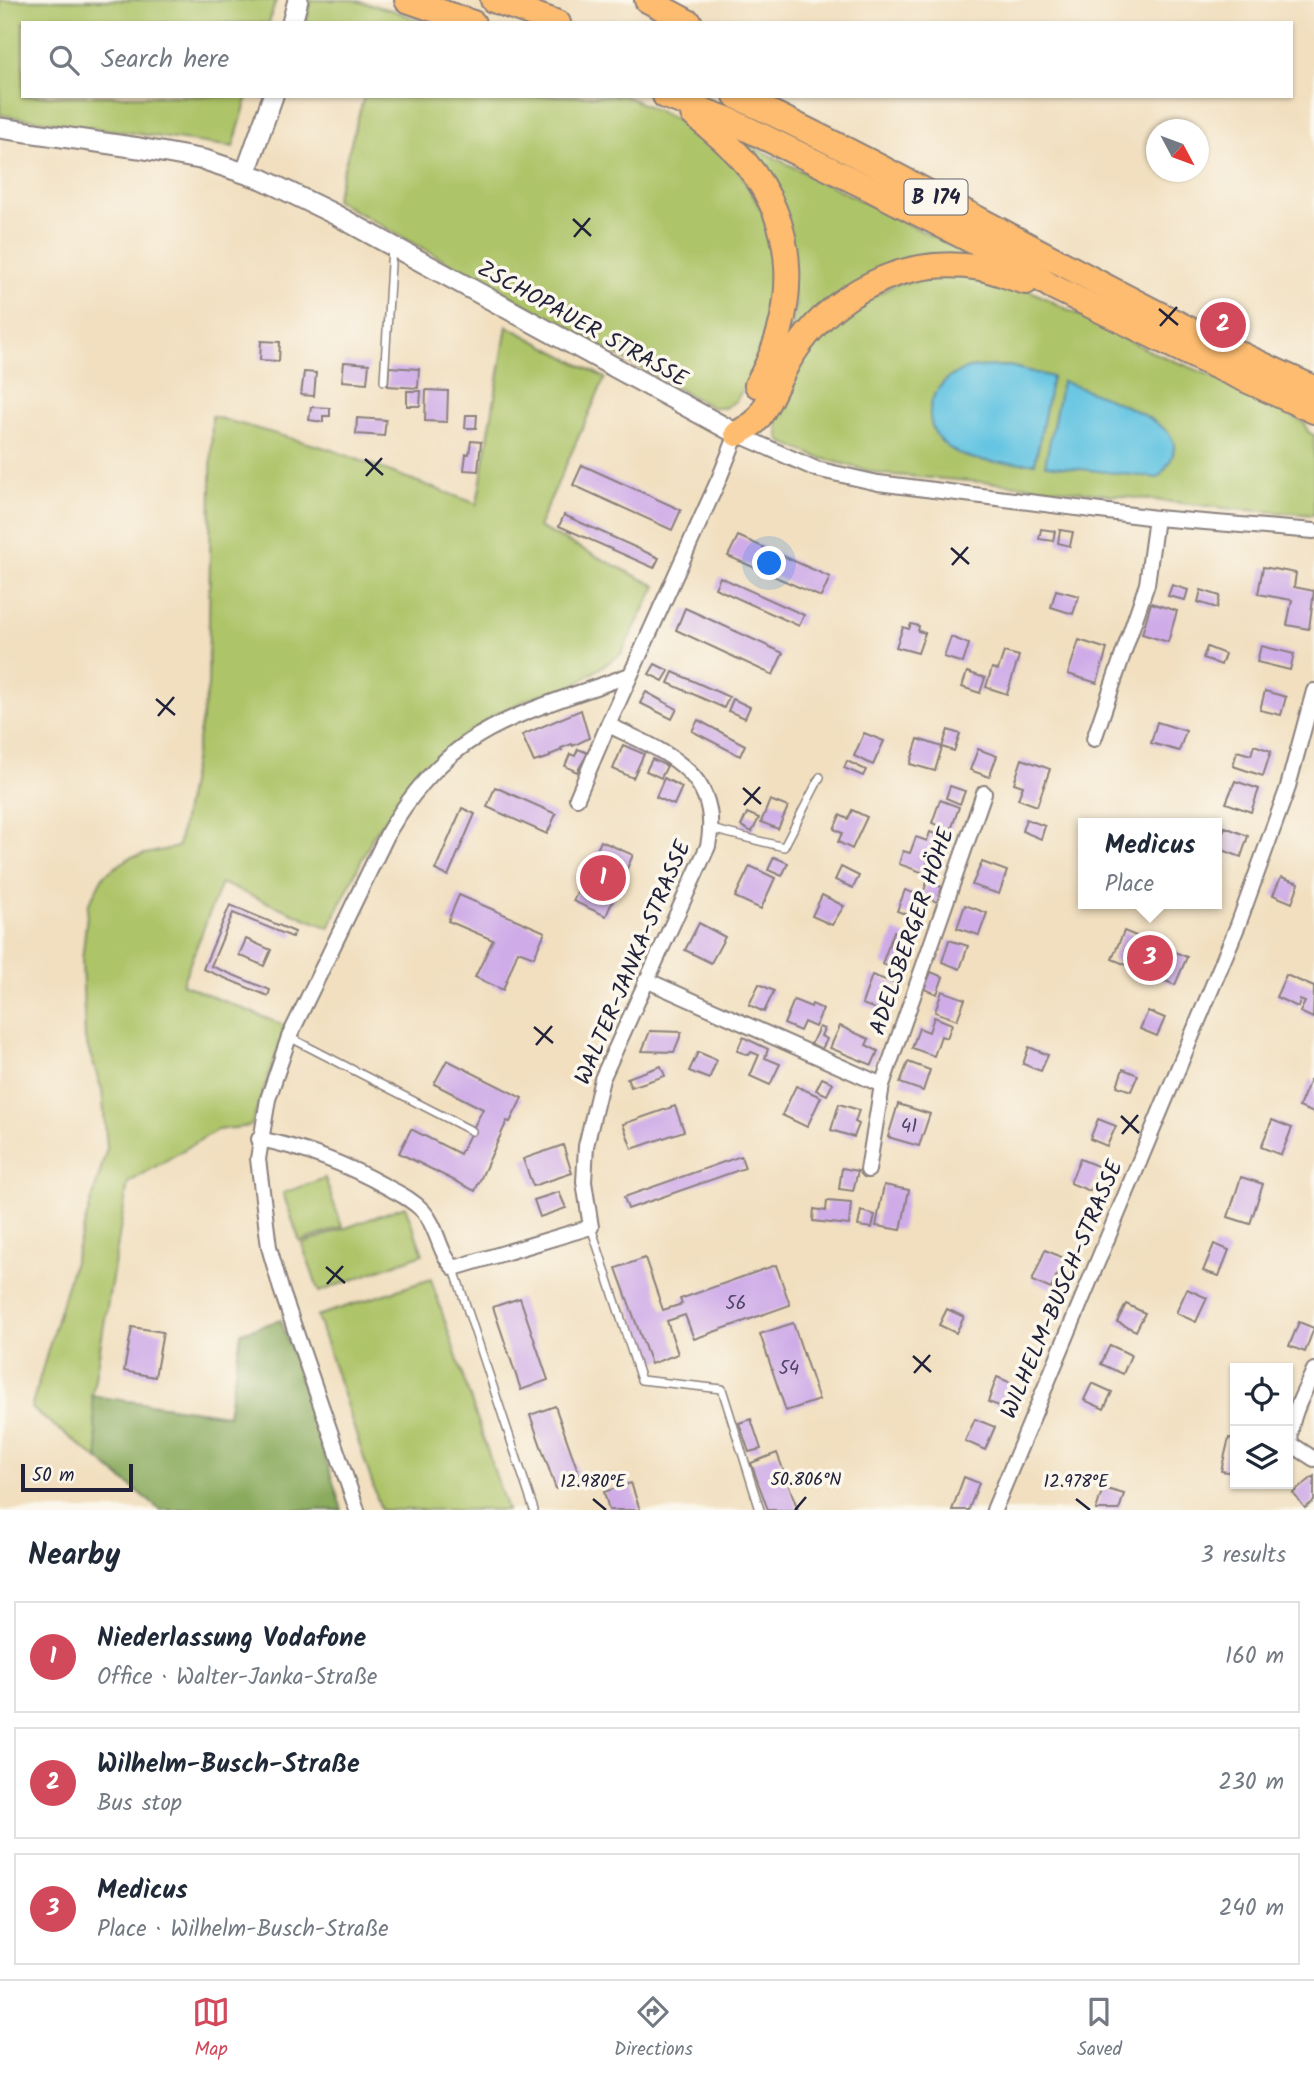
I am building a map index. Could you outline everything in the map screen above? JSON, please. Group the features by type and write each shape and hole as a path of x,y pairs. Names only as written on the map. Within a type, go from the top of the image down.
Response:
{"highway":[{"path":"407,0 467,21"},
{"path":"494,0 552,21"},
{"path":"647,0 686,21"},
{"name":"B 174","path":"740,98 810,131 1201,335 1314,387"},
{"path":"782,98 810,131"},
{"path":"672,99 732,147 754,173 774,209 786,251 788,293 781,330 769,363 743,409 737,434"},
{"name":"B 174","path":"672,99 729,120 1017,264 1051,286 1314,411"},
{"path":"737,434 757,421 792,356 818,322 846,298 883,278 917,269 951,265 982,268 1024,282 1051,286"}],"street":[{"path":"293,21 298,0"},
{"path":"246,172 272,98"},
{"name":"ZSCHOPAUER STRASSE","path":"0,128 139,148 205,160 246,172 293,192 737,434 793,460 841,476 1156,518 1314,531"},
{"path":"577,798 737,434"},
{"path":"1094,738 1147,584 1156,518"},
{"path":"357,1510 268,1247 258,1175 259,1139 268,1099 289,1037 389,831 425,779 466,744 485,732 630,675"},
{"name":"WILHELM-BUSCH-STRASSE","path":"994,1510 1238,925 1287,790 1314,691"},
{"name":"WALTER-JANKA-STRASSE","path":"590,1227 584,1182 586,1146 602,1079 708,846 711,829 709,805 686,767 665,753 608,725"},
{"name":"ADELSBERGER HÖHE","path":"868,1170 882,1084 984,793"},
{"path":"646,980 882,1084"},
{"path":"259,1139 294,1146 332,1160 406,1197 425,1212 448,1262 454,1268 590,1227"},
{"path":"1314,1370 1290,1435 1291,1444 1314,1459"}],"lane":[{"path":"384,380 392,246"},
{"name":"WALTER-JANKA-STRASSE","path":"711,829 784,847 820,777"},
{"path":"289,1037 472,1131"},
{"path":"590,1227 641,1380 722,1389 761,1510"},
{"path":"454,1268 534,1510"}],"green space":[{"path":"0,0 276,0 270,21 21,21 21,98 247,98 233,147 0,115"},
{"path":"311,0 353,0 421,21 306,21"},
{"path":"363,98 629,98 690,125 737,167 765,216 774,250 776,294 762,354 736,401 724,408 711,407 335,200"},
{"path":"737,139 976,258 931,257 787,351 796,303"},
{"path":"952,275 1027,289 1152,352 1237,386 1305,423 1308,432 1314,435 1314,515 1233,509 1032,486 881,474 817,457 780,441 775,408 791,375 833,320 896,284","holes":["1009,366 1052,377 1035,463 966,457 968,368"]},
{"path":"507,326 605,378 538,527 656,586 621,654 573,686 536,696 497,713 459,739 424,769 373,836 329,928 221,883 182,984 286,1026 251,1126 217,1130 128,1183 92,1396 99,1460 31,1408 107,1148 102,1090 85,1039 82,960 88,905 104,875 131,857 178,847 208,686 212,416 329,449 477,504"},
{"path":"325,1178 342,1227 300,1242 283,1193"},
{"path":"405,1206 423,1254 319,1292 302,1244"},
{"path":"431,1279 507,1510 381,1510 317,1316"},
{"path":"281,1320 342,1510 160,1510 99,1460 92,1396 228,1415 241,1332"}],"water":[{"path":"1009,366 1052,377 1035,463 982,460 949,448 938,438 932,425 932,400 939,387 950,377 966,369"},
{"path":"1062,381 1126,406 1159,424 1169,434 1174,444 1173,454 1158,478 1045,465"}],"building":[{"path":"261,341 280,342 279,361 260,360"},
{"path":"344,362 369,364 367,383 342,381"},
{"path":"389,367 419,369 418,388 388,386"},
{"path":"304,372 316,373 314,396 301,395"},
{"path":"426,390 448,391 447,422 425,421"},
{"path":"407,391 421,391 420,406 407,406"},
{"path":"311,407 330,408 330,416 323,416 323,422 309,420"},
{"path":"466,415 477,415 476,428 465,428"},
{"path":"357,418 386,420 384,436 356,434"},
{"path":"471,441 481,442 478,471 464,470"},
{"path":"582,465 681,510 672,530 573,485"},
{"path":"564,515 659,558 654,568 559,526"},
{"path":"1041,529 1055,531 1053,541 1039,539"},
{"path":"1060,530 1073,532 1070,546 1058,543"},
{"path":"738,536 830,577 821,597 728,556"},
{"path":"1263,567 1296,573 1294,587 1314,591 1309,629 1287,625 1292,600 1258,594"},
{"path":"720,577 804,615 799,626 715,588"},
{"path":"1172,585 1188,590 1185,600 1168,596"},
{"path":"1056,590 1079,596 1073,614 1051,607"},
{"path":"1201,590 1220,596 1217,608 1198,602"},
{"path":"1151,603 1177,611 1168,642 1142,634"},
{"path":"685,608 783,653 773,675 676,630"},
{"path":"911,624 919,626 918,631 925,633 918,653 896,647 903,627 909,629"},
{"path":"951,637 969,644 963,663 944,657"},
{"path":"1079,640 1107,649 1097,683 1068,674"},
{"path":"1261,646 1294,654 1290,670 1257,662"},
{"path":"1207,647 1225,654 1221,665 1203,658"},
{"path":"1004,652 1019,656 1007,694 986,687 992,668 998,670"},
{"path":"655,664 669,671 663,681 649,674"},
{"path":"673,672 729,697 724,708 668,683"},
{"path":"967,672 985,678 980,693 962,687"},
{"path":"1265,691 1286,697 1281,715 1260,710"},
{"path":"646,692 677,709 672,719 640,703"},
{"path":"733,699 750,707 745,718 728,711"},
{"path":"581,710 589,738 534,762 522,735"},
{"path":"698,720 745,745 740,756 692,731"},
{"path":"1157,722 1186,731 1179,751 1151,743"},
{"path":"948,730 960,734 954,751 942,747"},
{"path":"864,733 884,741 873,765 854,756"},
{"path":"918,739 942,747 935,771 910,764"},
{"path":"623,745 644,754 633,778 613,769"},
{"path":"1254,745 1271,751 1263,776 1233,766 1237,751 1251,755"},
{"path":"578,749 588,753 577,772 565,766 570,754 575,756"},
{"path":"978,749 997,756 989,777 970,770"},
{"path":"652,759 667,766 661,778 646,771"},
{"path":"1022,759 1050,769 1037,806 1018,799 1023,786 1014,783"},
{"path":"847,761 866,770 863,776 844,768"},
{"path":"664,778 682,787 674,805 656,797"},
{"path":"1235,781 1259,789 1251,812 1226,803"},
{"path":"950,786 965,791 960,804 946,798"},
{"path":"495,787 556,814 547,834 487,807"},
{"path":"770,800 788,807 778,829 761,822"},
{"path":"940,800 959,807 951,830 932,823"},
{"path":"462,808 475,814 448,876 435,870"},
{"path":"852,810 867,817 852,849 838,842 842,833 834,829 840,815 848,819"},
{"path":"747,813 759,818 752,832 741,826"},
{"path":"1026,819 1045,826 1041,839 1022,831"},
{"path":"1225,827 1248,836 1241,857 1222,850"},
{"path":"930,832 949,839 945,850 933,846 924,873 899,864 903,851 910,853 916,837 927,841"},
{"path":"601,841 633,855 606,916 573,901"},
{"path":"774,857 788,863 782,876 768,870"},
{"path":"982,862 1007,871 999,894 972,885"},
{"path":"750,866 775,878 761,909 735,897"},
{"path":"841,867 859,876 853,888 835,880"},
{"path":"1281,877 1299,883 1292,903 1273,895"},
{"path":"927,882 942,887 937,902 924,897 916,918 897,911 905,890 922,896"},
{"path":"459,895 545,932 534,957 518,951 503,990 475,977 493,940 448,921"},
{"path":"822,895 844,906 832,925 812,916"},
{"path":"230,905 295,932 292,937 233,913 211,966 270,990 268,996 203,969"},
{"path":"965,905 987,913 979,935 957,928"},
{"path":"699,923 725,937 711,963 685,950"},
{"path":"894,931 913,938 901,971 882,964"},
{"path":"1124,931 1187,957 1175,985 1112,959"},
{"path":"246,939 271,950 264,966 239,955"},
{"path":"949,940 968,946 960,969 942,962"},
{"path":"931,972 943,977 937,994 924,989"},
{"path":"872,975 897,984 886,1013 862,1004"},
{"path":"1286,975 1314,987 1313,1018 1300,1012 1305,1002 1300,1000 1298,1007 1276,997"},
{"path":"759,984 774,991 764,1012 749,1005"},
{"path":"942,991 965,999 957,1020 935,1012"},
{"path":"794,1000 823,1009 815,1027 804,1022 800,1031 784,1024"},
{"path":"1148,1011 1165,1018 1157,1036 1140,1029"},
{"path":"934,1017 952,1024 947,1038 941,1036 934,1056 912,1048 919,1028 929,1032"},
{"path":"840,1026 869,1039 866,1045 878,1051 872,1065 830,1048"},
{"path":"819,1027 824,1029 821,1036 827,1039 822,1049 811,1044"},
{"path":"650,1031 682,1032 674,1052 642,1051"},
{"path":"743,1037 768,1049 765,1058 780,1064 770,1085 750,1076 759,1055 737,1051"},
{"path":"1029,1047 1048,1055 1041,1071 1023,1064"},
{"path":"698,1052 717,1060 709,1079 689,1071"},
{"path":"447,1060 522,1098 510,1122 507,1121 475,1191 399,1153 411,1129 460,1154 483,1109 434,1084"},
{"path":"908,1062 930,1070 923,1091 900,1083"},
{"path":"661,1066 665,1076 631,1087 627,1078"},
{"path":"1123,1069 1138,1075 1131,1091 1117,1086"},
{"path":"822,1078 833,1083 827,1095 816,1090"},
{"path":"1310,1080 1314,1081 1314,1113 1299,1107"},
{"path":"796,1086 821,1097 807,1127 782,1115"},
{"path":"839,1104 859,1110 855,1122 859,1124 854,1137 831,1130"},
{"path":"898,1104 930,1114 919,1146 888,1137"},
{"path":"675,1106 684,1131 632,1149 623,1124"},
{"path":"1098,1119 1116,1126 1107,1146 1090,1139"},
{"path":"1272,1120 1292,1128 1281,1155 1261,1147"},
{"path":"563,1145 572,1173 533,1186 523,1159"},
{"path":"741,1156 745,1168 628,1209 624,1197"},
{"path":"1080,1159 1100,1167 1090,1191 1070,1183"},
{"path":"842,1168 858,1171 853,1191 839,1189"},
{"path":"1241,1177 1263,1184 1250,1224 1228,1217"},
{"path":"884,1185 909,1190 901,1230 876,1226"},
{"path":"559,1192 566,1208 540,1217 534,1200"},
{"path":"827,1201 851,1203 849,1225 813,1221 814,1209 826,1211"},
{"path":"861,1211 875,1215 872,1228 858,1226"},
{"path":"1214,1244 1229,1250 1219,1276 1203,1271"},
{"path":"1045,1250 1064,1258 1051,1289 1032,1281"},
{"path":"645,1258 663,1310 682,1304 680,1299 776,1265 790,1305 694,1339 685,1315 667,1321 678,1354 651,1364 616,1268"},
{"path":"1187,1289 1207,1298 1196,1322 1176,1313"},
{"path":"520,1298 548,1380 521,1390 493,1307"},
{"path":"1126,1304 1145,1313 1136,1331 1117,1322"},
{"path":"947,1309 964,1317 956,1333 939,1325"},
{"path":"1299,1322 1314,1328 1305,1352 1289,1346"},
{"path":"793,1323 819,1400 786,1411 760,1334"},
{"path":"132,1327 163,1332 155,1377 124,1371"},
{"path":"1110,1345 1131,1355 1123,1374 1101,1364"},
{"path":"997,1377 1014,1384 1005,1408 988,1402"},
{"path":"1092,1383 1112,1392 1104,1409 1084,1400"},
{"path":"555,1406 581,1480 556,1489 530,1415"},
{"path":"751,1419 761,1449 749,1452 739,1423"},
{"path":"975,1419 995,1427 985,1450 965,1441"},
{"path":"1229,1438 1230,1438 1230,1472 1221,1471"},
{"path":"777,1453 798,1510 768,1510 751,1463"},
{"path":"1314,1476 1314,1501 1305,1508 1293,1493"},
{"path":"964,1477 979,1483 969,1510 952,1510"},
{"path":"631,1483 640,1510 609,1510 604,1492"},
{"path":"1103,1488 1124,1494 1119,1510 1096,1510"}],"place":[{"name":"Wilhelm-Busch-Straße","path":"1223,325"},
{"name":"Niederlassung Vodafone","path":"603,878"},
{"name":"Medicus","path":"1150,958"}]}
